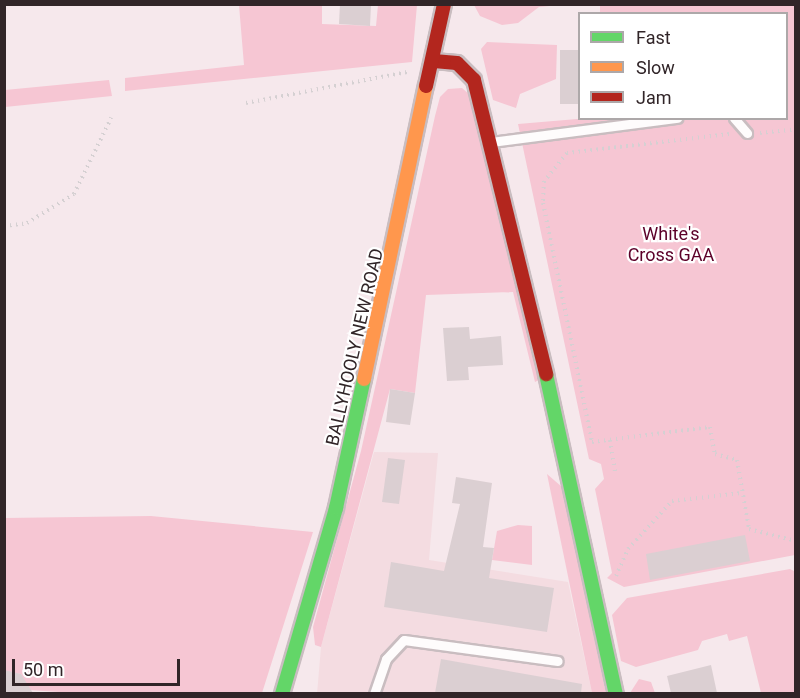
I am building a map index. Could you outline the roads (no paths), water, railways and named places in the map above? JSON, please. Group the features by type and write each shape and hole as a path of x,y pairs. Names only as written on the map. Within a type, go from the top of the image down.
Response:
{"main road":[{"name":"BALLYHOOLY NEW ROAD","path":"282,693 336,508 434,61 444,4"},
{"path":"434,61 467,69 491,142 616,693"}],"lane":[{"path":"491,142 662,120"},
{"path":"736,120 747,133"},
{"path":"374,693 386,659 404,640 558,661"}],"park label":[{"name":"White's Cross GAA","path":"671,245"}]}
